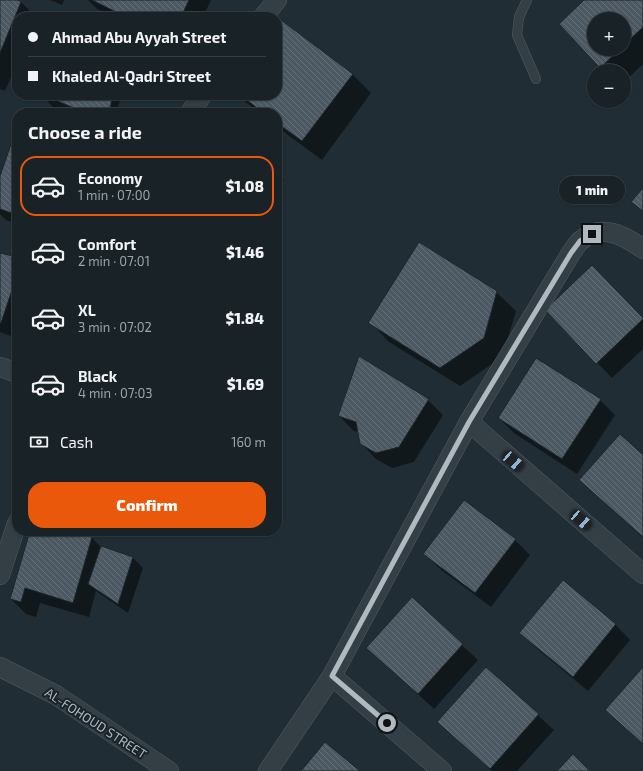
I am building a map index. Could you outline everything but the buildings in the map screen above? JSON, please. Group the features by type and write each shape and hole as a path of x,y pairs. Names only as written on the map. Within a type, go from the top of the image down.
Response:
{"street":[{"path":"267,12 277,0"},
{"path":"268,771 332,676 469,422 571,253 580,241 592,234 607,231 626,237 643,249"},
{"path":"0,367 12,371"},
{"path":"469,422 643,574"},
{"path":"0,575 13,536"},
{"name":"AL-FOHOUD STREET","path":"0,668 56,695 170,771"},
{"path":"332,676 442,771"}],"lane":[{"path":"527,0 520,17 517,35 536,79"}],"route":[{"path":"387,723 332,676 469,422 571,253 580,241 592,234"}]}
